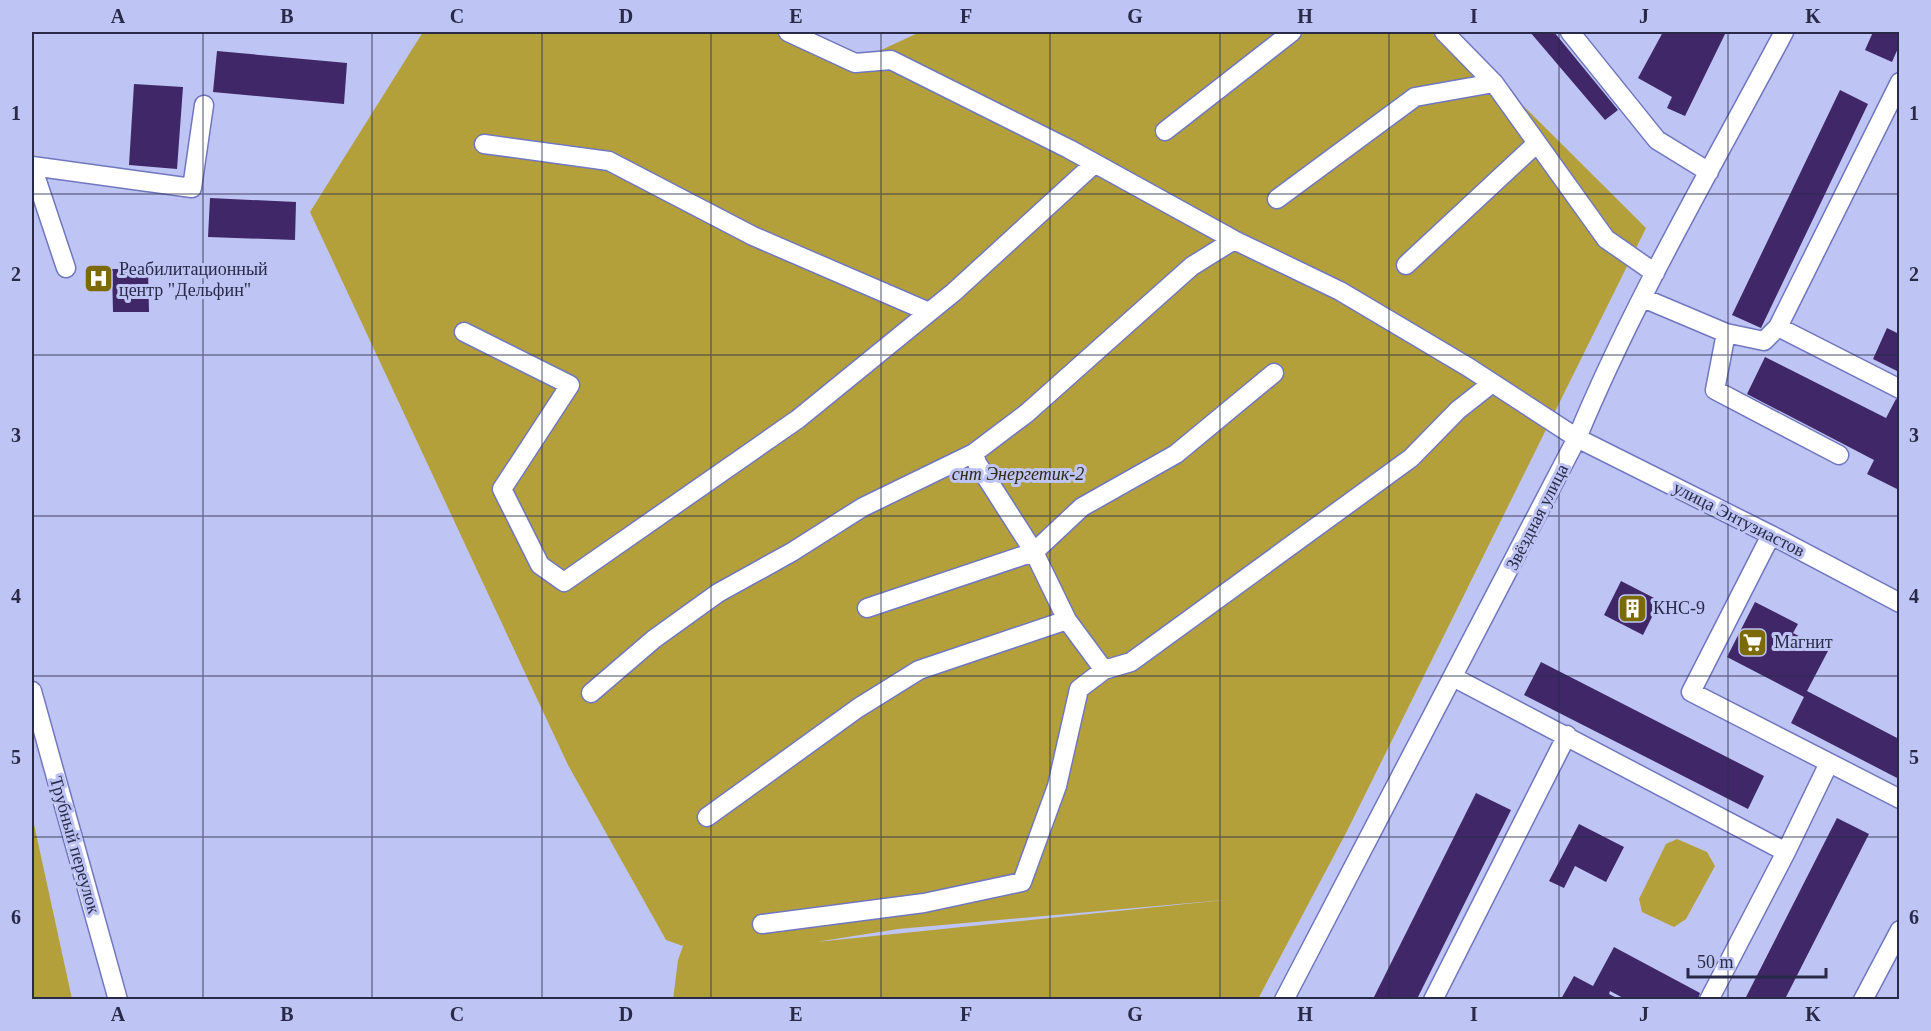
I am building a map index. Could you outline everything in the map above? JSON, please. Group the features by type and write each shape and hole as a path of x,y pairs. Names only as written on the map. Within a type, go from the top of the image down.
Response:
{"street":[{"name":"улица Энтузиастов","path":"788,32 855,63 891,60 1094,164 1234,240 1340,291 1468,367 1577,438 1771,535 1899,603"},
{"path":"1165,131 1292,32"},
{"path":"1444,32 1494,82 1606,239 1655,273"},
{"path":"1570,32 1657,140 1709,172"},
{"name":"Звёздная улица","path":"1284,999 1577,438 1601,380 1655,273 1784,32"},
{"path":"1277,199 1415,97 1494,82"},
{"path":"1643,298 1726,333 1764,341 1778,327 1899,82"},
{"path":"66,268 32,166 192,188 204,105"},
{"path":"1406,265 1537,143"},
{"path":"484,144 609,161 753,236 929,312"},
{"path":"464,332 570,385 502,489 540,565 564,582 798,419 929,312 1060,198 1094,164"},
{"path":"591,693 654,639 718,593 792,552 863,507 974,453 1027,413 1192,266 1234,240"},
{"path":"1778,327 1899,389"},
{"path":"1726,333 1715,390 1839,455"},
{"path":"867,608 1034,552 1082,507 1176,454 1274,372"},
{"path":"762,924 924,903 1022,882 1057,786 1079,689 1104,670 1131,662 1411,458 1458,410 1491,384"},
{"path":"974,453 977,463 1034,552 1067,620 1104,670"},
{"path":"1771,535 1691,692 1899,799"},
{"path":"707,817 858,708 919,670 1067,620"},
{"path":"1454,677 1786,852"},
{"name":"Трубный переулок","path":"32,691 118,999"},
{"path":"1432,999 1567,735"},
{"path":"1709,999 1786,852 1829,763"},
{"path":"1863,999 1899,930"}],"green space":[{"name":"снт Энергетик-2","path":"423,32 810,32 864,58 920,32 1449,32 1646,228 1347,831 1258,999 673,1000 678,960 683,946 666,940 568,765 310,212","holes":["1224,900 816,942 898,929"]},
{"path":"32,815 72,999 32,999"},
{"path":"1677,839 1707,852 1715,866 1686,919 1674,927 1642,912 1639,899 1666,844"}],"building":[{"path":"1530,32 1554,32 1618,110 1605,120"},
{"path":"1663,32 1726,32 1685,116 1667,108 1672,97 1638,78"},
{"path":"1873,32 1899,32 1899,46 1892,62 1865,50"},
{"path":"217,51 347,63 344,104 213,92"},
{"path":"134,84 183,87 177,169 129,165"},
{"path":"1840,90 1868,104 1761,328 1732,315"},
{"path":"210,198 296,202 295,240 208,237"},
{"path":"112,269 148,269 149,312 113,312"},
{"path":"1887,328 1899,334 1899,372 1873,359"},
{"path":"1765,357 1886,418 1896,399 1899,400 1899,490 1867,474 1874,460 1747,394"},
{"name":"КНС-9","path":"1621,581 1660,601 1643,635 1604,615"},
{"path":"1755,602 1798,624 1793,633 1828,651 1807,691 1899,739 1899,779 1791,723 1804,697 1727,657"},
{"path":"1541,662 1764,776 1748,809 1524,695"},
{"path":"1476,793 1511,810 1417,999 1373,999"},
{"path":"1837,818 1869,834 1785,999 1745,999"},
{"path":"1579,824 1624,847 1606,882 1575,866 1564,888 1549,881"},
{"path":"1614,947 1700,993 1698,999 1625,999 1610,991 1609,994 1619,999 1561,999 1574,976 1593,986"}],"place":[{"name":"Реабилитационный центр \"Дельфин\"","path":"98,279"},
{"name":"КНС-9","path":"1632,608"},
{"name":"Магнит","path":"1753,642"}]}
